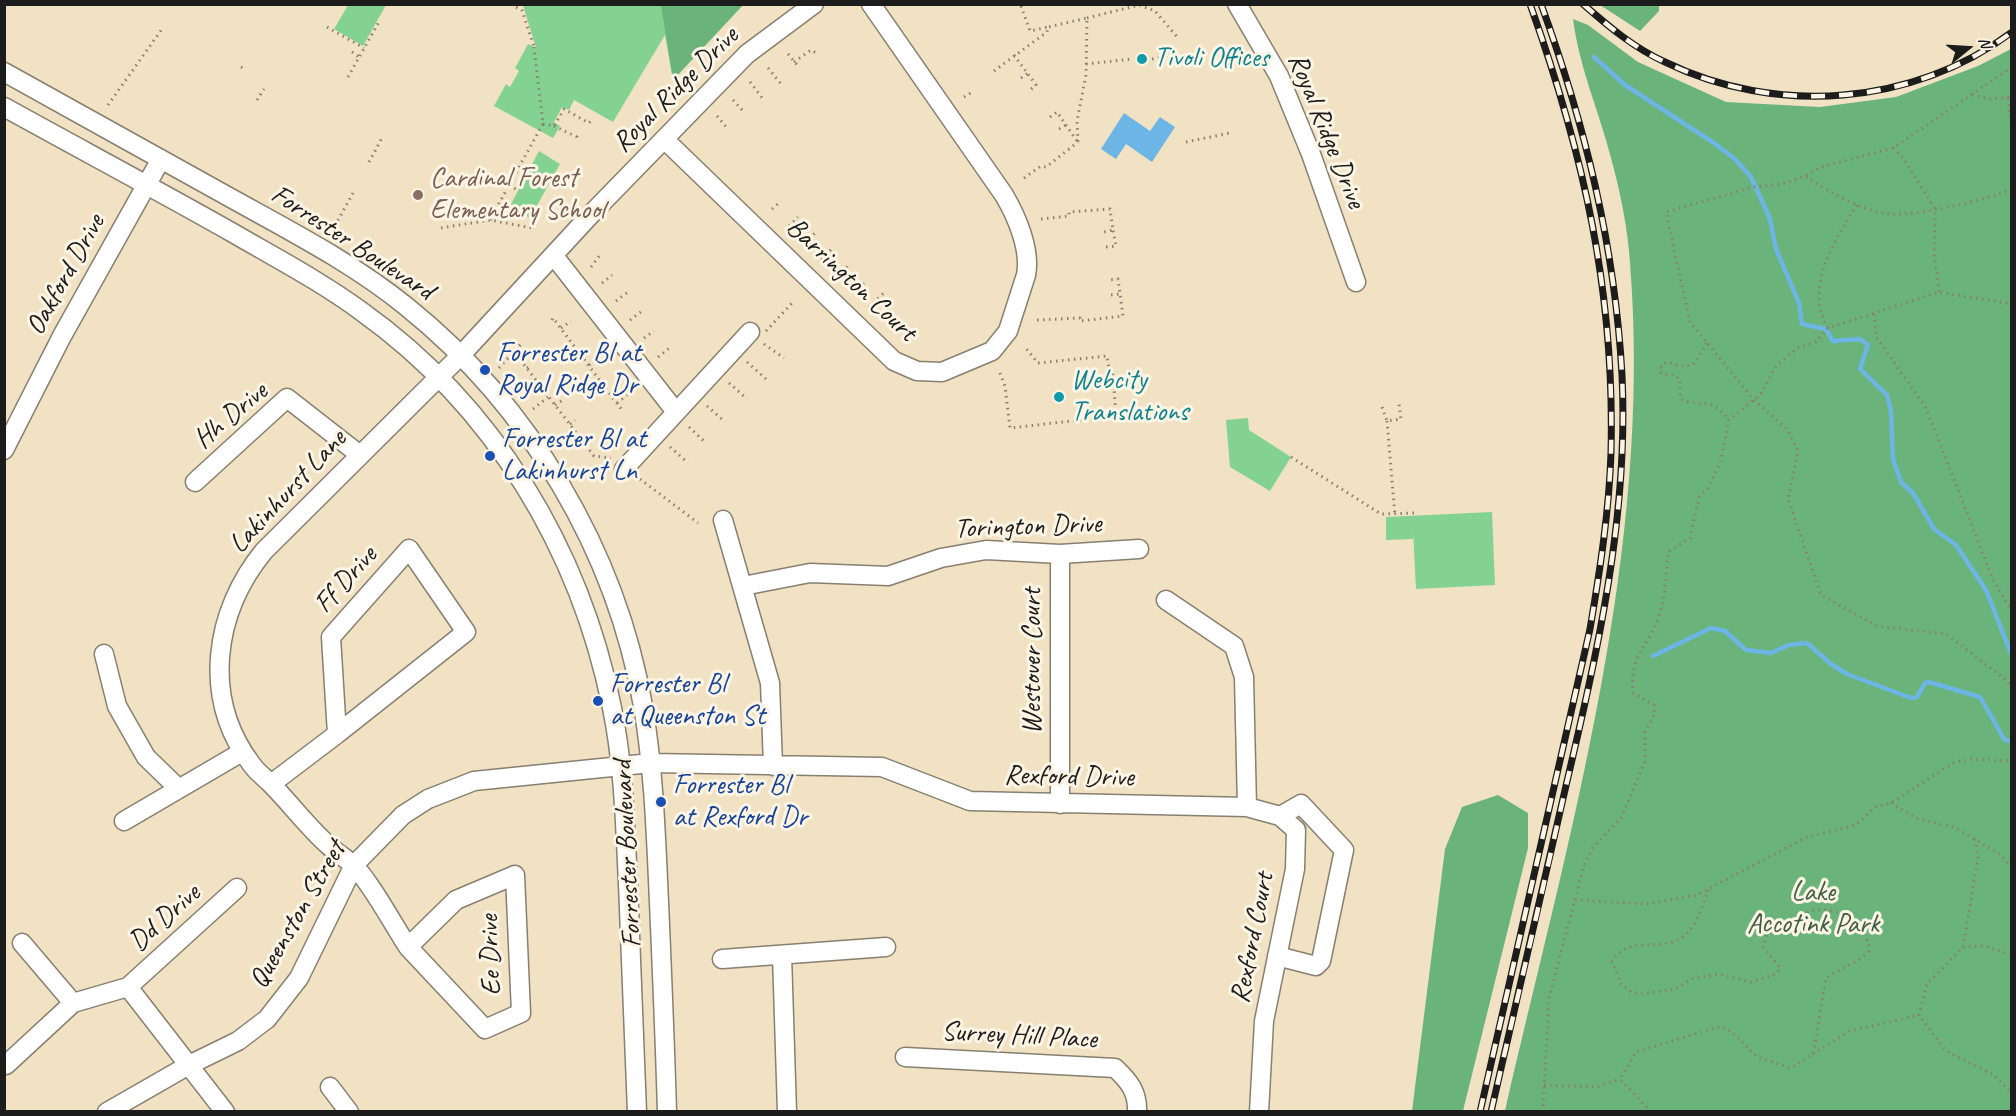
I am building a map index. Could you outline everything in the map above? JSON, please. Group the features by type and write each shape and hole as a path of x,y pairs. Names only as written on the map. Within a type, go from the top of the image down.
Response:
{"street":[{"name":"Royal Ridge Drive","path":"461,355 747,54 814,4"},
{"name":"Barrington Court","path":"664,139 894,361 917,371 942,372 992,351 1008,331 1026,275 1027,266 1020,229 1004,195 871,4"},
{"name":"Royal Ridge Drive","path":"1237,4 1279,76 1311,154 1356,282"},
{"name":"Forrester Boulevard","path":"4,72 352,268 406,306 461,355 515,416 545,458 590,540 622,622 643,705 651,762 668,1112"},
{"name":"Forrester Boulevard","path":"4,107 147,185 336,293 387,330 440,377 491,435 519,474 562,553 593,631 613,711 621,765 637,1112"},
{"name":"Oakford Drive","path":"4,450 62,336 161,159"},
{"path":"554,256 676,412"},
{"path":"617,463 676,412 754,335"},
{"name":"Lakinhurst Lane","path":"354,865 327,845 271,784 253,768 242,752 229,721 221,687 221,647 231,605 250,568 264,551 461,355"},
{"name":"Hh Drive","path":"195,482 287,398 360,455"},
{"path":"723,520 770,683 772,766"},
{"name":"Ff Drive","path":"271,784 337,734 466,632 409,549 331,637 337,734"},
{"name":"Torington Drive","path":"743,586 810,573 888,576 942,558 986,550 1060,554 1138,549"},
{"name":"Westover Court","path":"1060,554 1060,804"},
{"path":"1166,600 1234,646 1244,677 1247,807 1280,816 1301,804 1344,850 1321,961 1316,966 1277,956"},
{"path":"104,654 117,706 146,757 179,789"},
{"path":"124,821 242,752"},
{"name":"Queenston Street","path":"107,1112 249,1034 284,999 312,955 354,865 403,815 453,787 492,777 651,762"},
{"name":"Rexford Drive","path":"651,762 882,767 970,801 1247,807"},
{"name":"Rexford Court","path":"1259,1112 1264,1021 1295,869 1296,830 1280,816"},
{"name":"Ee Drive","path":"354,865 408,947 485,1029 521,1013 515,875 456,900 408,947"},
{"name":"Dd Drive","path":"128,987 237,888"},
{"path":"22,943 74,1003"},
{"path":"722,960 886,947"},
{"path":"782,955 787,1112"},
{"path":"6,1065 74,1003 128,987 225,1112"},
{"name":"Surrey Hill Place","path":"905,1057 1115,1068 1130,1082 1138,1100 1137,1112"},
{"path":"330,1087 349,1112"}],"path":[{"path":"511,4 522,11"},
{"path":"490,220 543,124 534,47 520,4"},
{"path":"1021,6 1030,31 1131,6 1147,6 1155,11 1178,38"},
{"path":"1078,142 1077,121 1086,64 1087,18"},
{"path":"348,77 380,20"},
{"path":"327,27 364,48"},
{"path":"994,71 1047,32 1048,27"},
{"path":"108,105 162,29"},
{"path":"794,62 811,50 816,53"},
{"path":"352,52 359,57"},
{"path":"788,54 798,66"},
{"path":"1152,59 1189,54"},
{"path":"1014,55 1036,85 1030,90"},
{"path":"1086,64 1132,59"},
{"path":"2012,67 1893,148 1821,167 1805,176 1782,184 1759,186 1666,212 1690,322 1754,400 1788,430 1798,451 1788,499 1821,595 1877,626 1946,634 2012,687"},
{"path":"768,68 781,84"},
{"path":"1021,78 1028,73"},
{"path":"750,82 763,99"},
{"path":"256,100 264,89"},
{"path":"964,97 974,91"},
{"path":"1972,95 1990,99 2010,98 2012,129"},
{"path":"733,100 744,112"},
{"path":"555,125 564,109 578,119 589,123 591,121"},
{"path":"1050,117 1057,112 1078,142"},
{"path":"717,116 728,129"},
{"path":"543,124 555,125 577,137 575,141"},
{"path":"1059,129 1066,124"},
{"path":"1186,142 1230,133"},
{"path":"369,162 382,138"},
{"path":"1024,178 1041,166 1046,167 1078,142"},
{"path":"1893,148 1904,159 1935,209 1934,252 1939,292"},
{"path":"1805,176 1833,194 1890,214 1935,209 1994,197 2012,189"},
{"path":"504,182 519,191"},
{"path":"332,231 353,193"},
{"path":"772,209 781,201"},
{"path":"1826,330 1819,309 1818,295 1824,267 1832,245 1858,203"},
{"path":"1041,219 1069,216 1069,212 1110,209 1116,246 1106,247"},
{"path":"789,226 798,217"},
{"path":"441,228 490,220 532,228"},
{"path":"1104,232 1113,230"},
{"path":"805,243 817,231"},
{"path":"821,259 834,247"},
{"path":"591,267 600,255"},
{"path":"838,276 848,266"},
{"path":"602,283 612,275"},
{"path":"1080,321 1123,316 1118,279 1109,280"},
{"path":"854,292 867,280"},
{"path":"869,307 886,291"},
{"path":"616,301 628,292"},
{"path":"1543,1112 1549,998 1584,865 1593,847 1621,818 1645,761 1645,732 1655,714 1654,705 1633,693 1632,677 1638,652 1658,619 1664,597 1668,552 1690,538 1699,497 1708,488 1721,460 1728,420 1760,395 1777,365 1798,348 1816,342 1826,330 1939,292 2012,304"},
{"path":"1111,295 1120,294"},
{"path":"754,335 793,302"},
{"path":"630,320 642,311"},
{"path":"1874,314 1877,338 1926,408 1994,582 2012,611"},
{"path":"1067,318 1080,317 1080,321"},
{"path":"552,320 554,318 567,339 621,409"},
{"path":"1037,320 1080,318 1080,321"},
{"path":"561,328 571,321"},
{"path":"644,338 654,331"},
{"path":"1707,343 1693,365 1680,366 1666,362 1660,368 1661,373 1676,376 1680,380 1680,398 1712,404 1728,420"},
{"path":"499,368 513,350 521,344"},
{"path":"764,344 784,358"},
{"path":"1000,373 1005,386 1010,428 1116,416 1113,375 1110,375 1107,356 1038,363 1024,346"},
{"path":"658,357 671,347"},
{"path":"513,350 594,456 617,463"},
{"path":"589,365 599,358"},
{"path":"747,362 766,379"},
{"path":"527,369 532,365"},
{"path":"542,388 549,381"},
{"path":"729,383 747,399"},
{"path":"617,403 627,395"},
{"path":"533,409 549,397"},
{"path":"555,405 563,400"},
{"path":"1387,421 1401,419 1399,404"},
{"path":"707,406 725,422"},
{"path":"1382,407 1387,421 1395,515"},
{"path":"570,424 575,420"},
{"path":"689,427 706,443"},
{"path":"584,442 592,436"},
{"path":"670,447 688,463"},
{"path":"1291,457 1381,514 1415,515"},
{"path":"640,479 698,523"},
{"path":"1575,900 1647,904 1709,891 1807,837 1856,825 1875,807 1891,803 1955,762 1971,759 2012,761"},
{"path":"1891,803 1916,818 1956,828 2001,855 2012,867"},
{"path":"1919,1015 1928,984 1963,947 1978,858 1974,839"},
{"path":"1709,891 1694,923 1685,936 1673,942 1628,946 1617,953 1612,962 1621,984 1631,992 1656,993 1676,989 1691,978 1719,974 1751,982 1776,975 1780,968 1763,947 1767,934 1810,911 1833,912 1854,920 1869,939 1869,951 1860,962 1845,965 1826,978 1813,1054"},
{"path":"1963,947 1984,946 2012,955"},
{"path":"1544,1085 1596,1087 1620,1079 1636,1052 1721,1026 1733,1033 1757,1057 1791,1068 1850,1031 1919,1015"},
{"path":"1919,1015 1946,1051 1994,1075 2012,1094"},
{"path":"1620,1079 1651,1112"}],"green space":[{"path":"661,4 743,5 673,80"},
{"path":"348,5 386,5 363,46 334,29"},
{"path":"523,5 743,5 673,80 665,35 613,122 574,100 569,110 562,107 554,122 560,126 553,138 494,106 506,84 510,87 519,71 515,68 528,44 536,48"},
{"path":"1600,5 1659,5 1659,11 1640,31"},
{"name":"Lake Accotink Park","path":"1573,19 1588,25 1638,62 1726,102 1820,107 1896,97 1978,66 2011,49 2011,1111 1505,1111 1579,797 1600,691 1617,585 1629,478 1634,371 1627,237 1614,171 1584,72"},
{"path":"539,151 560,164 530,218 510,206"},
{"path":"1248,418 1249,430 1291,457 1270,491 1230,467 1226,420"},
{"path":"1492,512 1495,585 1416,589 1413,531 1413,539 1386,540 1386,517"},
{"path":"1498,795 1528,813 1528,848 1463,1111 1412,1111 1445,849 1462,807"}],"water":[{"path":"1124,113 1150,131 1160,117 1175,127 1152,162 1126,144 1116,159 1101,149"}],"waterway":[{"path":"1594,57 1625,85 1735,159 1751,177 1770,219 1776,249 1799,303 1802,324 1826,329 1833,341 1860,339 1868,345 1860,369 1887,395 1891,411 1893,459 1901,482 1913,493 1934,529 1956,545 1986,590 2012,656"},
{"path":"1653,656 1711,628 1725,631 1746,650 1771,653 1789,645 1807,643 1831,664 1847,674 1911,698 1917,697 1925,683 1929,682 1980,697 2004,739 2012,742"}],"railway":[{"path":"1480,1112 1590,629 1604,541 1611,453 1608,336 1592,225 1566,115 1530,4"},
{"path":"1491,1112 1599,636 1621,480 1622,375 1613,280 1584,141 1541,4"},
{"path":"1583,4 1632,43 1665,62 1708,79 1752,90 1797,96 1843,95 1888,88 1932,76 1973,57 2012,32"}],"place":[{"name":"Tivoli Offices","path":"1142,59"},
{"name":"Cardinal Forest Elementary School","path":"418,195"},
{"name":"Forrester Bl at Royal Ridge Dr","path":"485,370"},
{"name":"Webcity Translations","path":"1059,397"},
{"name":"Forrester Bl at Lakinhurst Ln","path":"490,456"},
{"name":"Forrester Bl at Queenston St","path":"598,701"},
{"name":"Forrester Bl at Rexford Dr","path":"661,802"}]}
